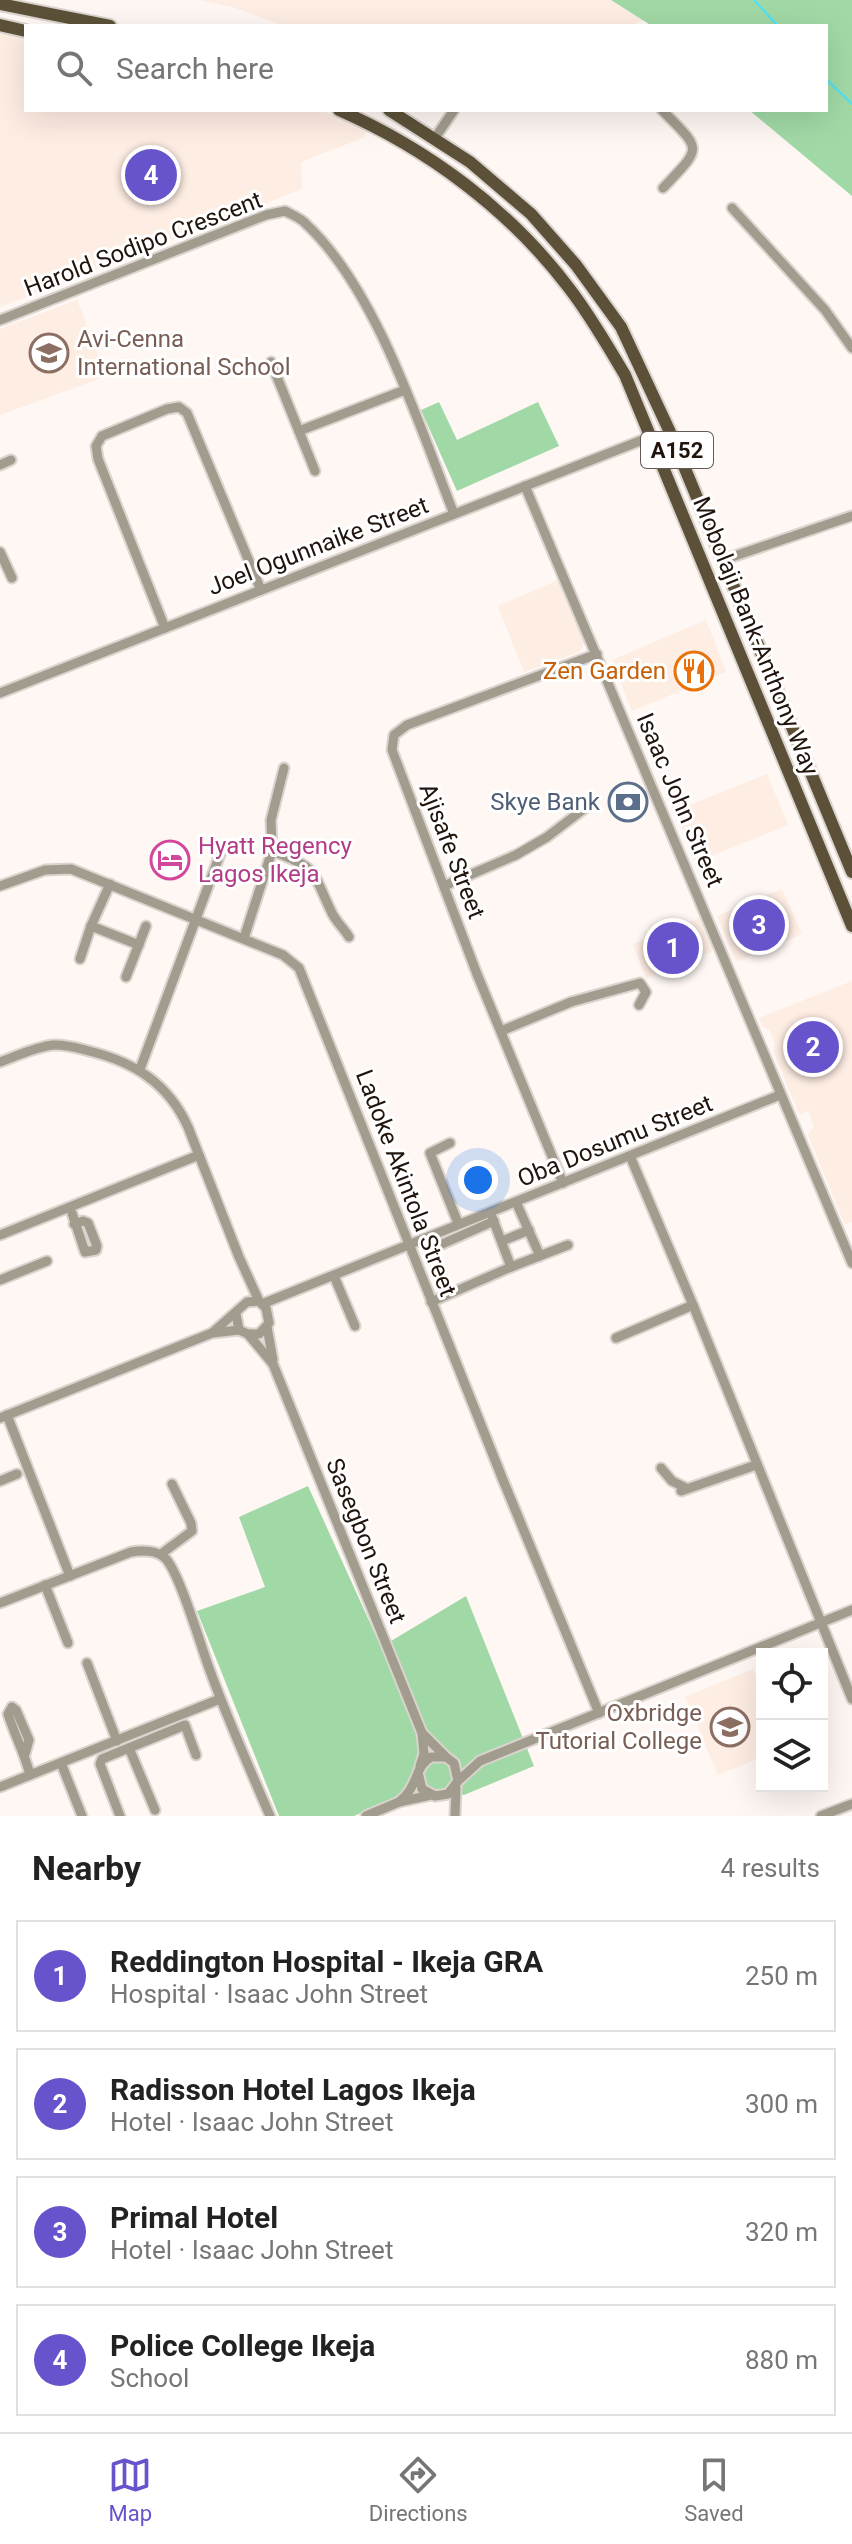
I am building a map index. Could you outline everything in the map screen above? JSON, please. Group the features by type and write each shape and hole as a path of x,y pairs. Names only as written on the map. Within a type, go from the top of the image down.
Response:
{"main road":[{"path":"0,4 100,24"},
{"path":"0,25 24,31"},
{"name":"Mobolaji Bank-Anthony Way","path":"343,112 397,138 450,173 495,210 547,261 581,304 625,375 852,926"},
{"name":"Mobolaji Bank-Anthony Way","path":"392,112 490,178 531,214 610,310 642,368 851,866"}],"street":[{"path":"435,138 453,112"},
{"path":"663,188 692,157 693,149 690,139 664,112"},
{"path":"732,208 825,310 852,348"},
{"name":"Harold Sodipo Crescent","path":"0,320 266,215 285,211 305,222 348,274 365,303 405,390 454,514"},
{"path":"271,362 315,471"},
{"path":"299,431 405,390"},
{"path":"165,628 98,459 96,446 102,436 167,409 179,407 187,413 261,590"},
{"name":"Joel Ogunnaike Street","path":"0,693 650,437"},
{"path":"0,465 11,460"},
{"name":"Isaac John Street","path":"525,486 852,1263"},
{"path":"723,560 852,516"},
{"path":"0,552 12,578"},
{"name":"Ajisafe Street","path":"563,1183 392,750 394,735 407,725 597,654"},
{"path":"244,938 272,851 271,820 284,768"},
{"path":"444,886 516,855 547,837 585,808"},
{"path":"140,1069 222,849"},
{"path":"272,851 295,859 314,871 335,919 349,937"},
{"name":"Ladoke Akintola Street","path":"0,886 45,870 71,869 244,938 283,955 299,968 599,1713"},
{"path":"80,959 110,884"},
{"path":"91,926 139,945"},
{"path":"126,977 146,926"},
{"path":"501,1031 571,1002 640,983 646,992 639,1005"},
{"path":"0,1062 38,1048 65,1045 99,1053 140,1069 165,1090 179,1108 268,1322"},
{"name":"Oba Dosumu Street","path":"261,1302 334,1276 458,1223 780,1095"},
{"path":"450,1143 430,1153 458,1223"},
{"path":"0,1234 199,1155"},
{"path":"630,1156 852,1699"},
{"path":"516,1202 540,1256"},
{"path":"72,1213 74,1224"},
{"path":"448,1294 431,1249 493,1219 511,1267"},
{"path":"502,1241 529,1230"},
{"path":"431,1302 568,1245"},
{"path":"0,1280 47,1261"},
{"path":"334,1276 355,1326"},
{"path":"212,1333 259,1334 285,1294"},
{"path":"70,1576 3,1417 212,1333 236,1314 242,1304 261,1302"},
{"path":"616,1338 693,1305"},
{"path":"236,1314 244,1332"},
{"name":"Sasegbon Street","path":"268,1322 273,1364 422,1733 424,1754 419,1769"},
{"name":"Sasegbon Street","path":"244,1332 273,1364"},
{"path":"661,1468 684,1490 756,1465"},
{"path":"0,1481 17,1474"},
{"path":"161,1554 192,1531 172,1484"},
{"path":"0,1603 131,1552 141,1550 161,1554 178,1584 220,1699 270,1816"},
{"path":"45,1585 68,1643"},
{"path":"366,1816 399,1802 448,1794 480,1761 852,1610"},
{"path":"87,1663 117,1741"},
{"path":"120,1816 100,1761 220,1699"},
{"path":"0,1787 117,1741 190,1723 196,1755"},
{"name":"Sasegbon Street","path":"422,1733 448,1758"},
{"path":"129,1748 155,1810"},
{"path":"25,1754 30,1775"},
{"path":"399,1802 412,1790 419,1769 431,1757 480,1761"},
{"path":"448,1758 457,1769 455,1816"},
{"path":"61,1763 82,1816"},
{"path":"419,1769 422,1789 449,1807 455,1816"},
{"path":"821,1816 852,1804"}],"shaded area":[{"path":"198,0 611,0 643,20 635,24 279,24 233,7"},
{"path":"0,33 24,39 24,112 324,112 367,129 363,138 301,162 302,189 0,307"},
{"name":"Avi-Cenna International School","path":"77,300 107,376 0,415 0,329"},
{"path":"558,580 585,642 579,652 524,672 498,606"},
{"path":"706,620 726,672 632,711 612,660"},
{"path":"767,774 788,825 696,862 675,811"},
{"path":"782,889 802,934 736,962 717,916"},
{"path":"699,918 713,951 646,978 633,944"},
{"path":"852,981 852,1222 845,1225 808,1135 814,1126 808,1111 799,1114 773,1051 775,1044 770,1030 763,1027 759,1018"},
{"name":"Oxbridge Tutorial College","path":"753,1669 756,1677 756,1759 718,1775 685,1697"}],"green space":[{"path":"611,0 852,0 852,196 751,112 828,112 828,24 649,24"},
{"path":"439,402 457,440 538,402 559,446 457,491 421,410"},
{"path":"308,1486 381,1647 466,1596 534,1766 464,1795 418,1789 354,1816 279,1816 197,1611 265,1587 239,1517"}],"waterway":[{"path":"754,0 776,24"},
{"path":"828,81 852,104"}],"place":[{"name":"Police College Ikeja","path":"151,175"},
{"name":"Avi-Cenna International School","path":"49,353"},
{"name":"Zen Garden","path":"694,671"},
{"name":"Skye Bank","path":"628,802"},
{"name":"Hyatt Regency Lagos Ikeja","path":"170,860"},
{"name":"Primal Hotel","path":"759,925"},
{"name":"Reddington Hospital - Ikeja GRA","path":"673,948"},
{"name":"Radisson Hotel Lagos Ikeja","path":"813,1047"},
{"name":"Oxbridge Tutorial College","path":"730,1727"}]}
